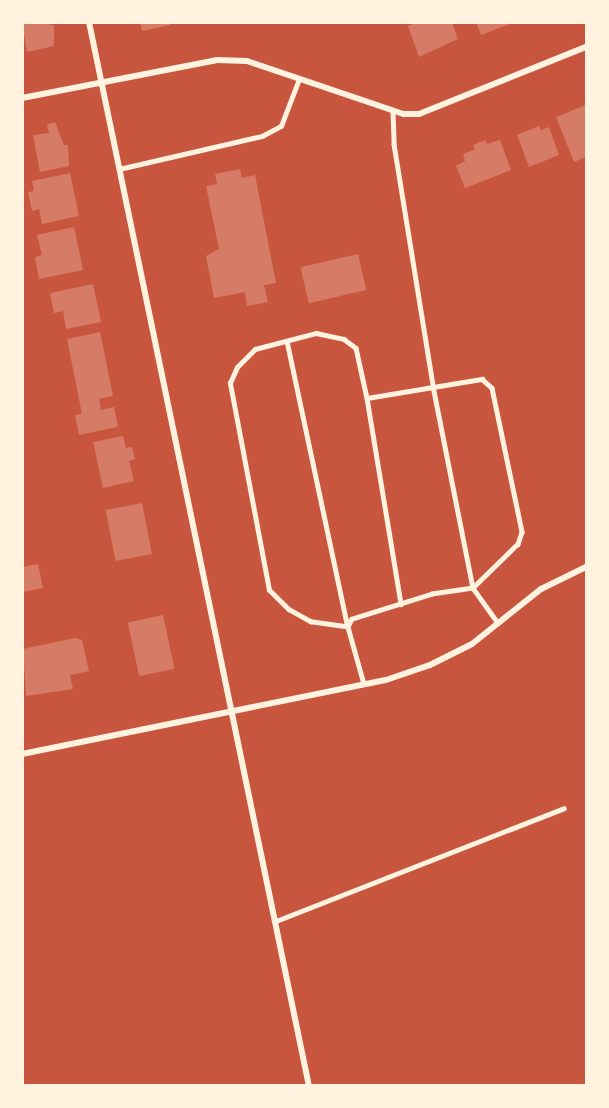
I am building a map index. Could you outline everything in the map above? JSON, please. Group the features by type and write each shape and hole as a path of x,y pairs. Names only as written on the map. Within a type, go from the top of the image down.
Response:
{"street":[{"path":"89,22 309,1086"},
{"path":"22,98 101,80 217,60 247,61 393,111 419,114 586,47"},
{"path":"22,754 364,684 430,665 472,644 541,589 586,567"}],"lane":[{"path":"119,169 262,136 280,126 299,79"},
{"path":"393,111 394,144 433,386 473,588 498,623"},
{"path":"348,627 311,622 289,610 269,590 231,383 237,367 255,349 316,333 344,339 356,348 367,398 401,604"},
{"path":"287,341 348,627 364,684"},
{"path":"348,627 352,619 432,594 473,588 518,544 522,532 492,388 482,379 367,398"},
{"path":"276,921 564,808"}],"building":[{"path":"22,22 54,25 54,46 27,52"},
{"path":"140,22 169,22 170,25 142,31"},
{"path":"418,22 452,22 458,39 419,57 408,26"},
{"path":"476,22 512,22 512,23 481,35"},
{"path":"586,105 586,157 574,162 556,117"},
{"path":"55,122 64,145 68,145 69,166 40,172 33,135 49,133 47,124"},
{"path":"539,126 541,130 549,127 559,155 529,167 517,135"},
{"path":"485,140 487,144 500,140 511,170 465,188 456,166 465,161 463,154 475,149 473,145"},
{"path":"240,169 242,178 255,175 276,283 264,285 268,302 247,306 245,292 214,298 206,256 219,249 206,186 217,184 215,174"},
{"path":"70,173 79,216 42,224 39,209 32,211 28,192 34,191 32,181"},
{"path":"74,227 83,270 39,279 35,257 42,255 37,235"},
{"path":"358,254 366,290 309,303 301,267"},
{"path":"93,284 101,322 66,329 63,311 54,313 50,293"},
{"path":"100,332 113,396 99,399 101,410 114,407 118,427 79,435 75,415 82,414 67,339"},
{"path":"123,436 126,448 132,447 135,459 129,461 134,481 103,488 93,442"},
{"path":"142,503 152,554 116,561 106,510"},
{"path":"38,564 43,588 22,592 22,567"},
{"path":"163,615 174,669 139,676 128,622"},
{"path":"75,638 82,640 89,671 70,675 73,689 26,696 23,649"}]}
